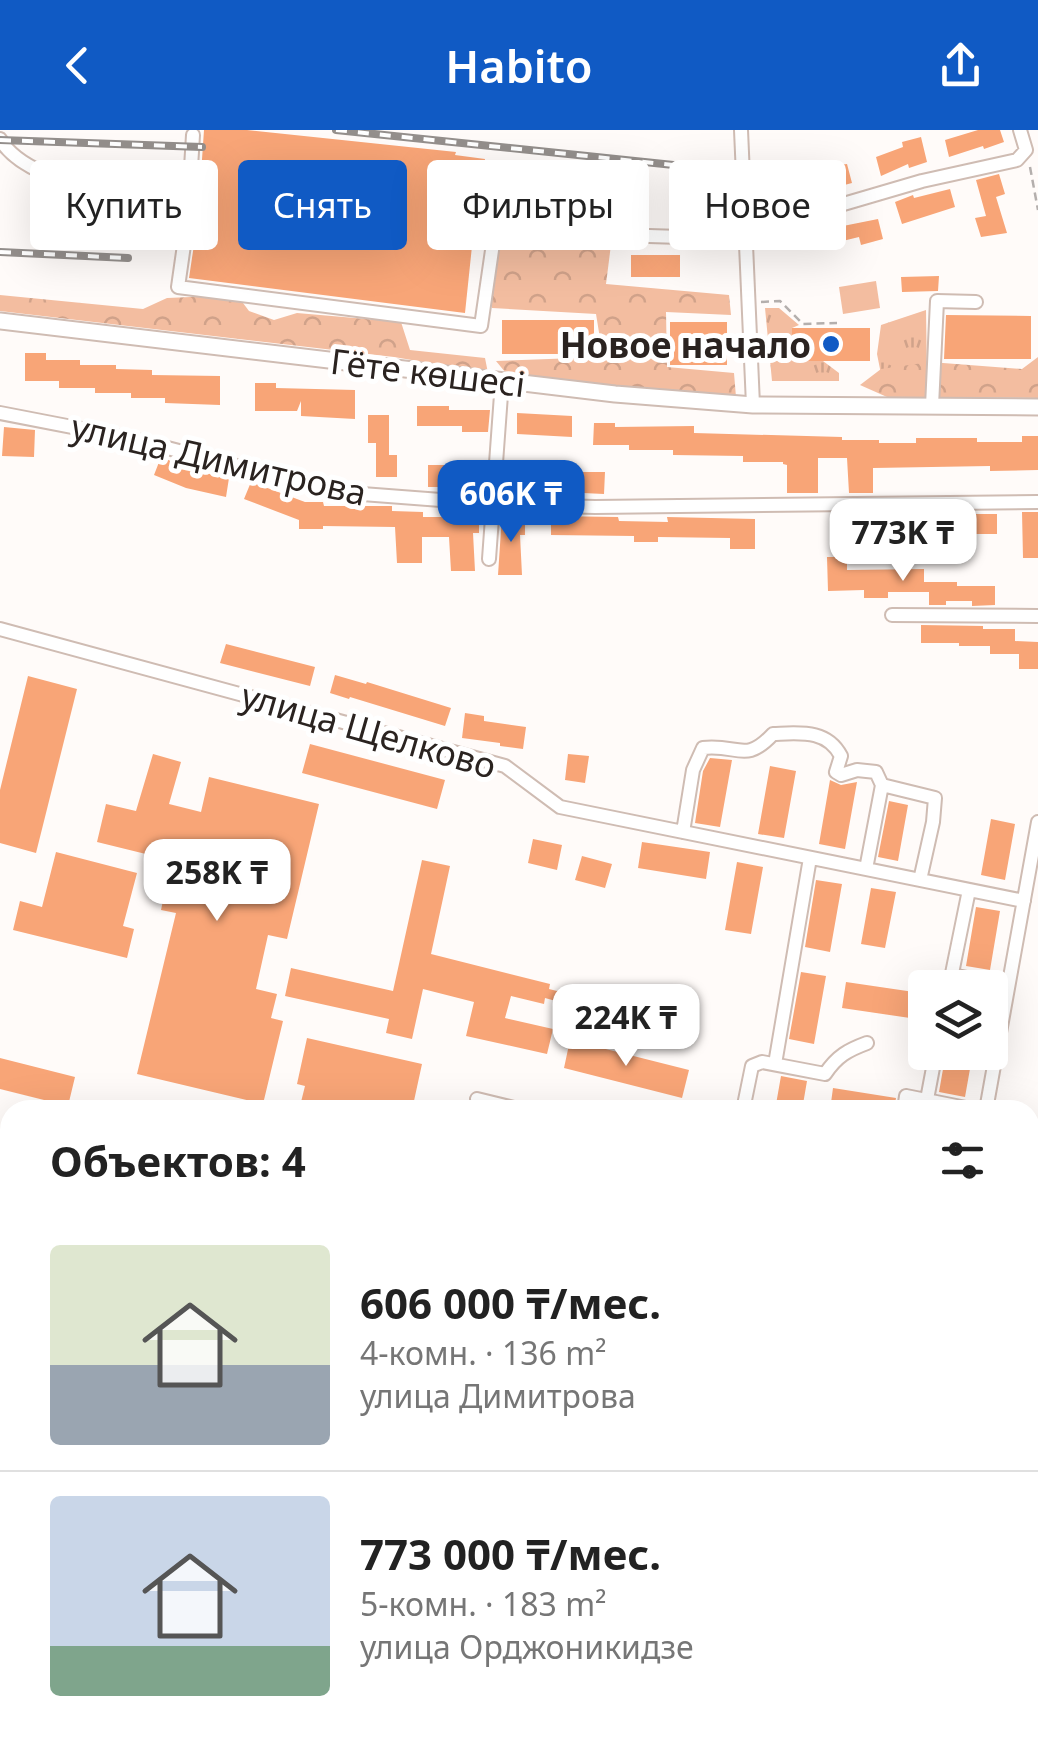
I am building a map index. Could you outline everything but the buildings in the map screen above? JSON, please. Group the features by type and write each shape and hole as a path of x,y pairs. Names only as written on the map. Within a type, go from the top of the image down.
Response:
{"main road":[{"name":"Гёте көшесі","path":"0,320 615,394 753,405 1038,407"}],"street":[{"path":"741,130 742,160"},
{"path":"846,203 1017,160 1026,150 1020,130 1029,130"},
{"path":"191,160 193,135"},
{"path":"0,139 6,149 30,166"},
{"path":"649,236 669,235"},
{"path":"183,250 178,287 482,326 492,250"},
{"path":"746,250 753,405"},
{"path":"932,406 937,301 976,302"},
{"path":"489,558 502,381"},
{"name":"улица Димитрова","path":"0,413 129,438 336,492 595,507 1038,502"},
{"path":"892,615 1038,616"},
{"name":"улица Щелково","path":"0,630 506,766 560,807 1024,901"},
{"path":"683,832 694,770 703,748 718,746 748,752 759,749 773,734 814,734 834,743 841,756 836,772 876,772 882,785 866,869"},
{"path":"882,785 935,798 920,880"},
{"path":"1008,986 1038,822"},
{"path":"775,1064 810,858"},
{"path":"952,970 969,890"},
{"path":"745,1100 752,1066 762,1062 825,1074 836,1058 868,1043"},
{"path":"927,1100 933,1070"},
{"path":"988,1100 993,1070"},
{"path":"476,1099 480,1100"}],"path":[{"path":"1026,150 1038,210"},
{"path":"750,302 780,302 803,324 837,323"}],"green space":[{"path":"490,250 610,250 606,284 729,295 731,315 666,312 667,367 734,373 736,397 510,378 496,361 603,357 596,314 492,308"},
{"path":"876,281 880,308 843,314 839,287"},
{"path":"0,295 143,309 167,298 237,295 249,311 274,320 297,313 401,322 410,350 485,358 488,373 394,357 0,311"},
{"path":"765,308 779,308 799,325 792,328 792,360 823,361 839,373 839,381 772,381"},
{"path":"926,310 927,376 882,379 877,354 881,325"},
{"path":"1038,357 1038,398 887,397 860,385 881,369 930,362 1022,369"}],"railway":[{"path":"336,130 669,165"},
{"path":"0,140 202,147"},
{"path":"0,252 128,258"}],"place":[{"name":"Новое начало","path":"831,344"}]}
